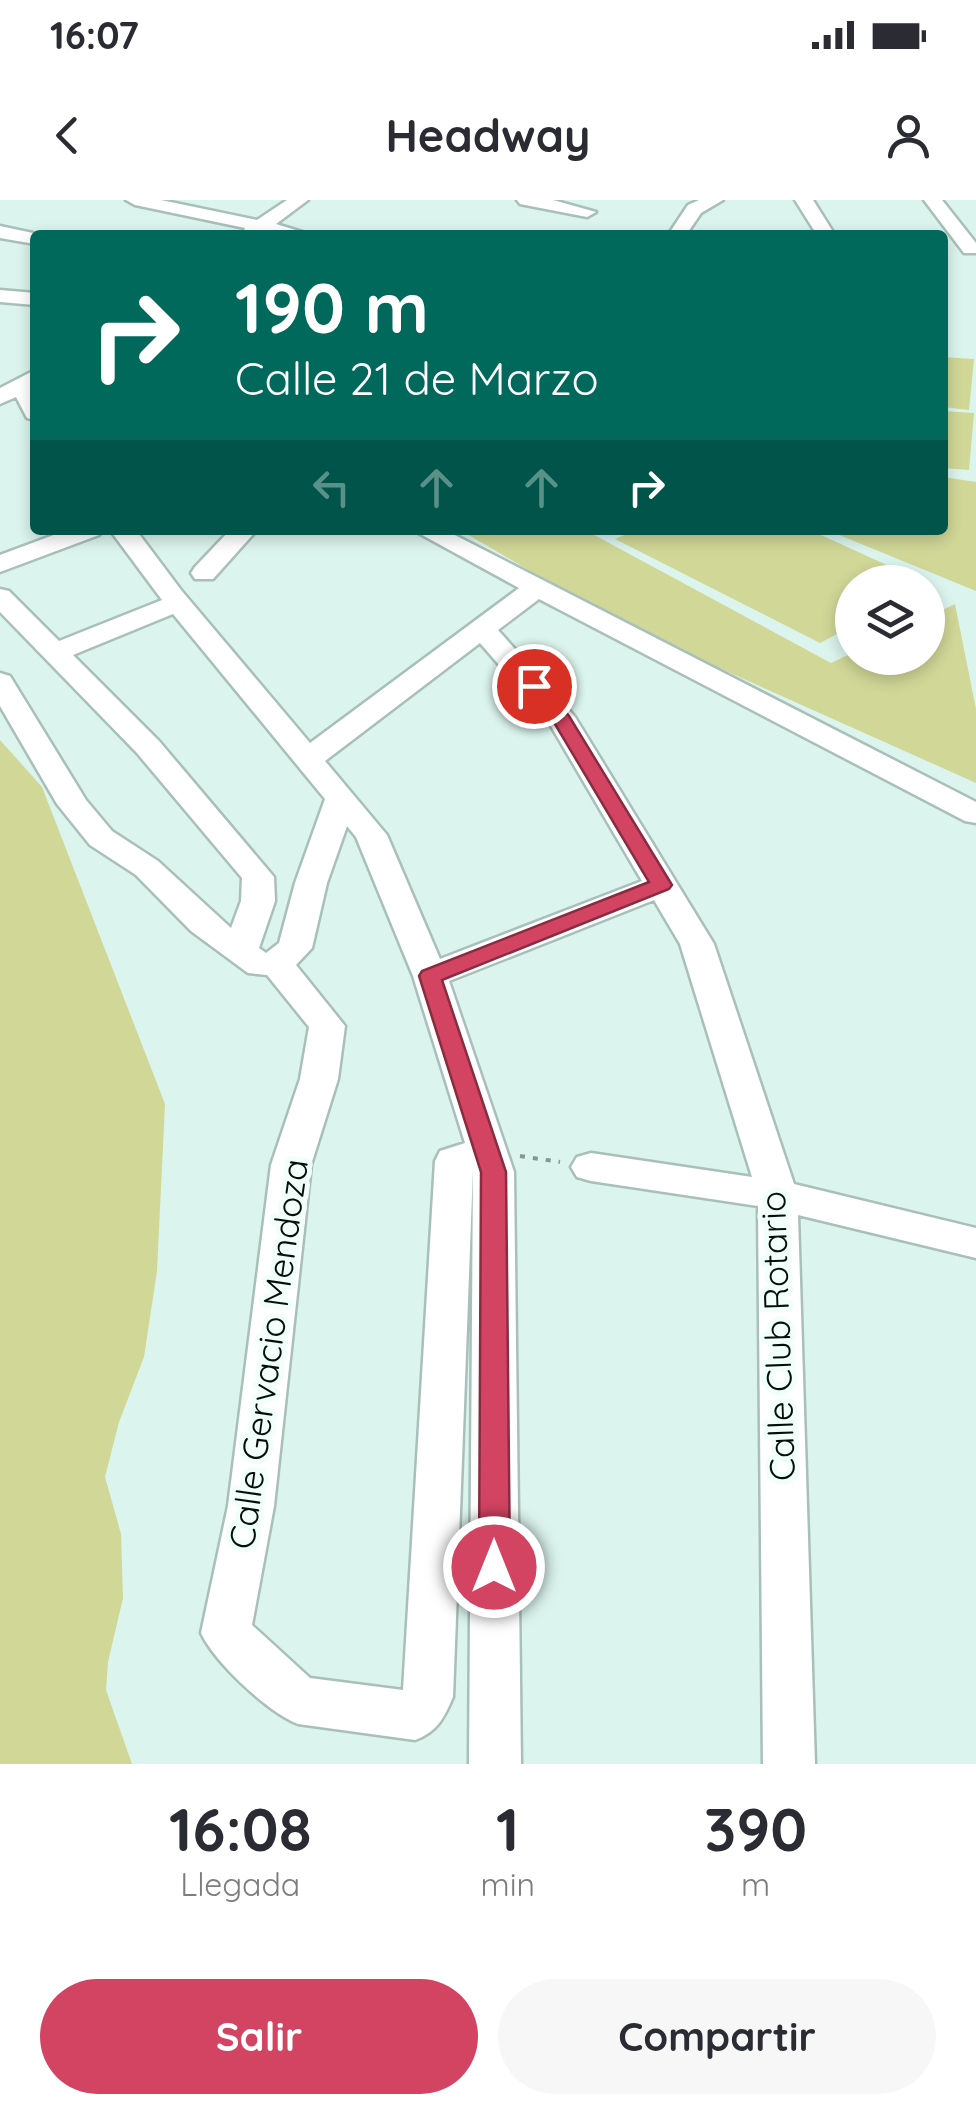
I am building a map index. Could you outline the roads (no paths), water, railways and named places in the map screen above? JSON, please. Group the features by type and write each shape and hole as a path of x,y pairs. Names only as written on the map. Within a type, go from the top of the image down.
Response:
{"street":[{"path":"135,200 253,230 298,200"},
{"path":"526,200 587,212"},
{"path":"680,230 694,210 714,200"},
{"path":"804,200 823,230"},
{"path":"934,200 974,248"},
{"path":"0,232 30,237"},
{"path":"948,249 974,248"},
{"path":"0,296 30,299"},
{"path":"0,397 30,396"},
{"path":"0,564 77,535"},
{"path":"126,535 371,834 430,976 494,1172 495,1764"},
{"path":"204,572 239,535"},
{"path":"436,535 976,814"},
{"path":"308,759 539,586"},
{"path":"0,597 148,747 258,877 259,956 295,948 311,883 340,798"},
{"path":"55,653 178,603"},
{"name":"Calle Club Rotario","path":"481,627 560,716 697,944 778,1195 789,1764"},
{"name":"Calle Gervacio Mendoza","path":"0,682 73,804 101,838 147,868 203,924 259,956 327,1026 319,1079 291,1165 251,1506 226,1634 298,1700 415,1716 428,1696 454,1160 486,1150"},
{"path":"430,976 661,885"},
{"path":"591,1167 778,1195 976,1243"}]}
